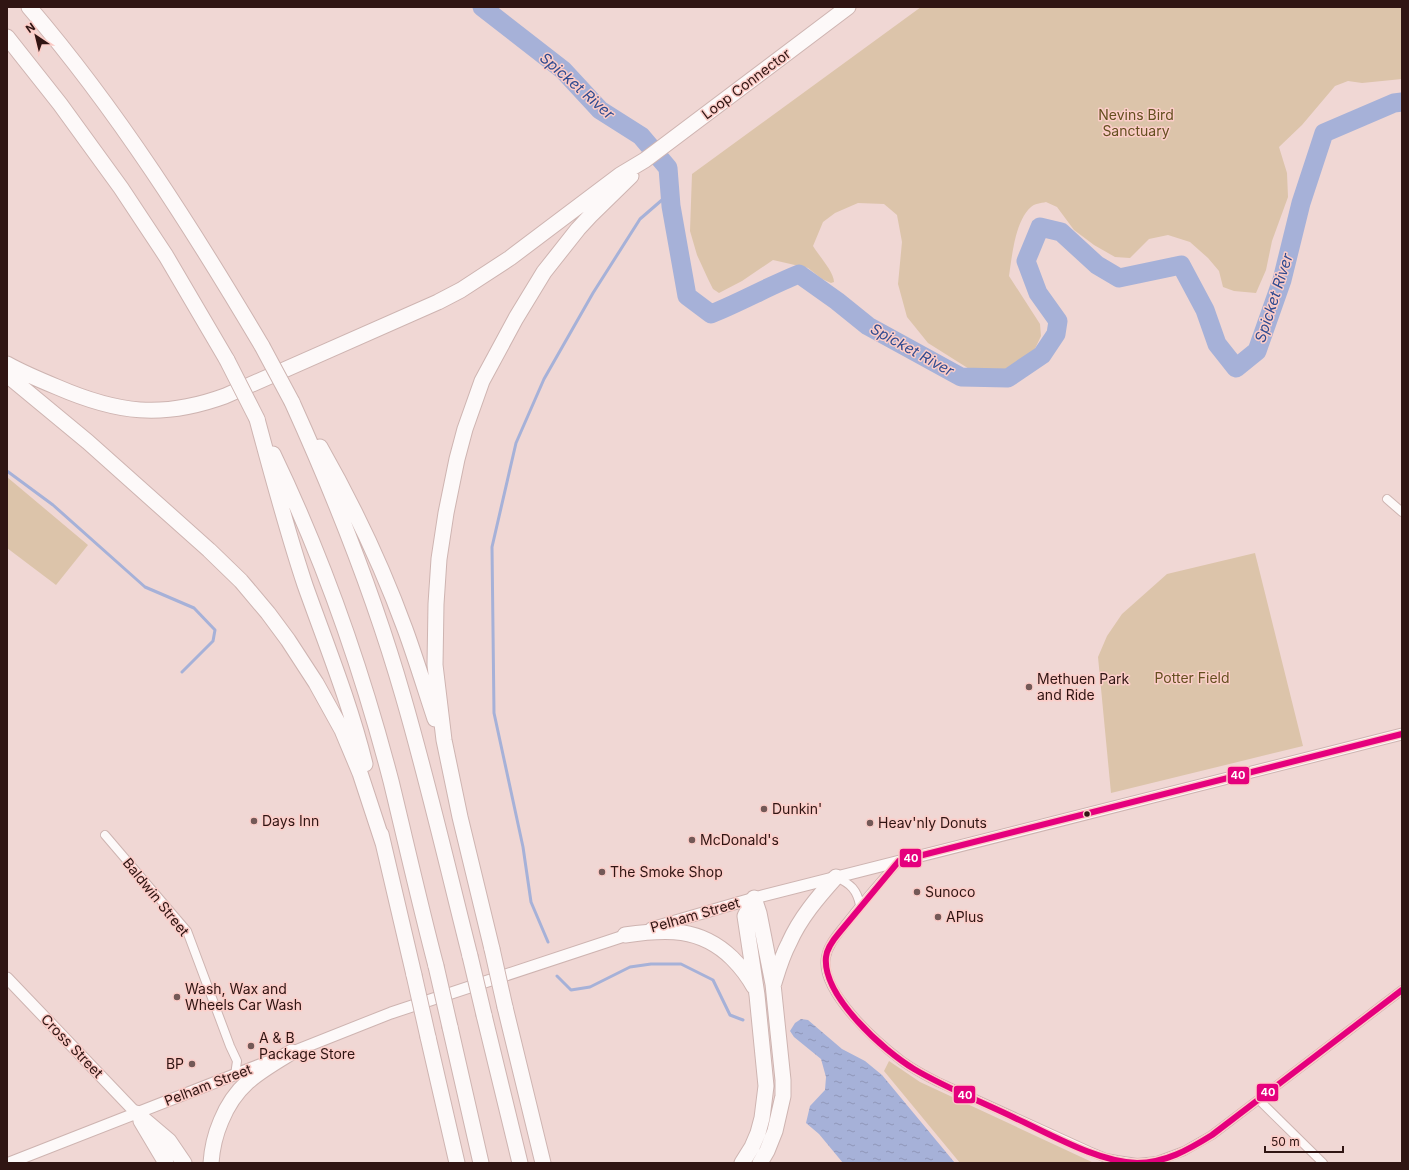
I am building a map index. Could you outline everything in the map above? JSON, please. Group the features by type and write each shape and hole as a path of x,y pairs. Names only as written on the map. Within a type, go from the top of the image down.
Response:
{"highway":[{"path":"29,7 95,90 138,149 182,214 262,346 292,402 315,437 343,488 388,586 406,630 449,764"},
{"name":"Loop Connector","path":"645,160 848,7"},
{"path":"7,37 60,104 121,188 166,256 227,360 300,515 342,620 391,781 436,966 481,1163"},
{"path":"7,364 32,377 81,397 98,403 130,410 165,410 212,401 438,302 461,290 510,258 620,175 645,160"},
{"path":"543,1163 460,817 444,740 434,666 439,559 446,513 457,459 482,381 516,318 544,272 586,220 625,183 645,160"},
{"path":"7,375 82,437 209,550 241,581 268,613 288,640 316,683 342,730 360,773 383,843"},
{"path":"292,402 370,593 403,695 435,813 520,1163"},
{"path":"256,419 283,516 361,749 457,1163"},
{"path":"773,984 784,953 798,926 809,908 836,877"},
{"path":"754,898 759,913 773,984 782,1061 783,1096 774,1135 760,1163"},
{"path":"742,1163 752,1147 758,1133 765,1102 765,1070 757,994 745,916 754,898"},
{"path":"625,935 652,931 667,931 689,934 709,940 740,966 752,983 757,994"},
{"path":"211,1163 215,1138 229,1102 254,1076 292,1052"},
{"path":"524,1086 550,1163"},
{"path":"136,1114 166,1163"},
{"path":"136,1114 169,1142 184,1163"}],"main road":[{"name":"Pelham Street","path":"9,1163 391,1013 625,935 754,898 1402,734"},
{"name":"Cross Street","path":"7,978 136,1114"}],"street":[{"path":"1387,499 1402,512"},
{"name":"Baldwin Street","path":"105,835 187,931 237,1061 235,1075"},
{"path":"899,862 860,905 827,951 825,964 826,971 835,992 846,1008 867,1030 896,1056 918,1071 938,1082 1089,1151 1117,1160 1137,1163 1170,1160 1212,1135 1402,990"},
{"path":"836,877 855,890 860,905"},
{"path":"1259,1100 1323,1163"}],"green space":[{"name":"Nevins Bird Sanctuary","path":"921,7 1402,7 1402,79 1362,83 1348,81 1335,86 1302,125 1279,147 1287,173 1288,197 1272,241 1266,270 1256,293 1234,291 1223,287 1219,271 1208,258 1190,242 1168,235 1149,239 1130,258 1115,257 1094,245 1074,230 1057,207 1046,202 1032,206 1021,221 1015,239 1009,276 1040,324 1041,336 1033,353 1015,367 994,373 974,372 928,343 907,317 898,284 902,242 897,215 884,204 858,203 835,213 823,222 813,246 832,274 834,282 831,283 822,279 808,268 773,260 742,281 719,293 713,289 708,279 697,255 690,231 692,174"},
{"path":"7,477 88,545 56,585 7,548"},
{"name":"Potter Field","path":"1255,553 1303,746 1111,793 1098,657 1107,636 1122,614 1167,574"},
{"path":"889,1061 920,1082 1094,1163 960,1163 884,1071"}],"water":[{"path":"801,1019 808,1020 842,1049 865,1061 882,1075 955,1163 843,1163 819,1134 806,1123 810,1106 825,1090 826,1077 821,1059 794,1037 790,1031 795,1023"}],"waterway":[{"name":"Spicket River","path":"482,7 563,70 600,110 641,136 668,168 671,206 687,296 711,314 799,274 837,301 868,326 961,377 1008,378 1042,355 1056,334 1058,321 1038,293 1026,261 1040,227 1061,232 1097,265 1119,278 1181,265 1205,310 1217,344 1236,368 1257,351 1282,280 1301,203 1324,133 1394,103 1402,102"},
{"path":"548,942 531,902 523,847 494,713 492,547 516,443 544,379 593,293 640,219 670,193"},
{"path":"7,471 53,505 145,587 194,608 215,630 213,641 182,672"},
{"path":"557,976 571,990 590,987 630,967 651,964 681,964 713,980 730,1015 743,1020"}],"transit line":[{"name":"40","path":"1402,734 899,861 835,938 829,947 826,957 827,972 844,1005 872,1036 901,1061 951,1089 1090,1153 1106,1158 1137,1163 1157,1161 1176,1155 1212,1135 1402,990"}],"place":[{"name":"Methuen Park and Ride","path":"1029,687"},
{"name":"Dunkin'","path":"764,809"},
{"name":"Days Inn","path":"254,821"},
{"name":"Heav'nly Donuts","path":"870,823"},
{"name":"McDonald's","path":"692,840"},
{"name":"The Smoke Shop","path":"602,872"},
{"name":"Sunoco","path":"917,892"},
{"name":"APlus","path":"938,917"},
{"name":"Wash, Wax and Wheels Car Wash","path":"177,997"},
{"name":"A & B Package Store","path":"251,1046"},
{"name":"BP","path":"192,1064"}]}
